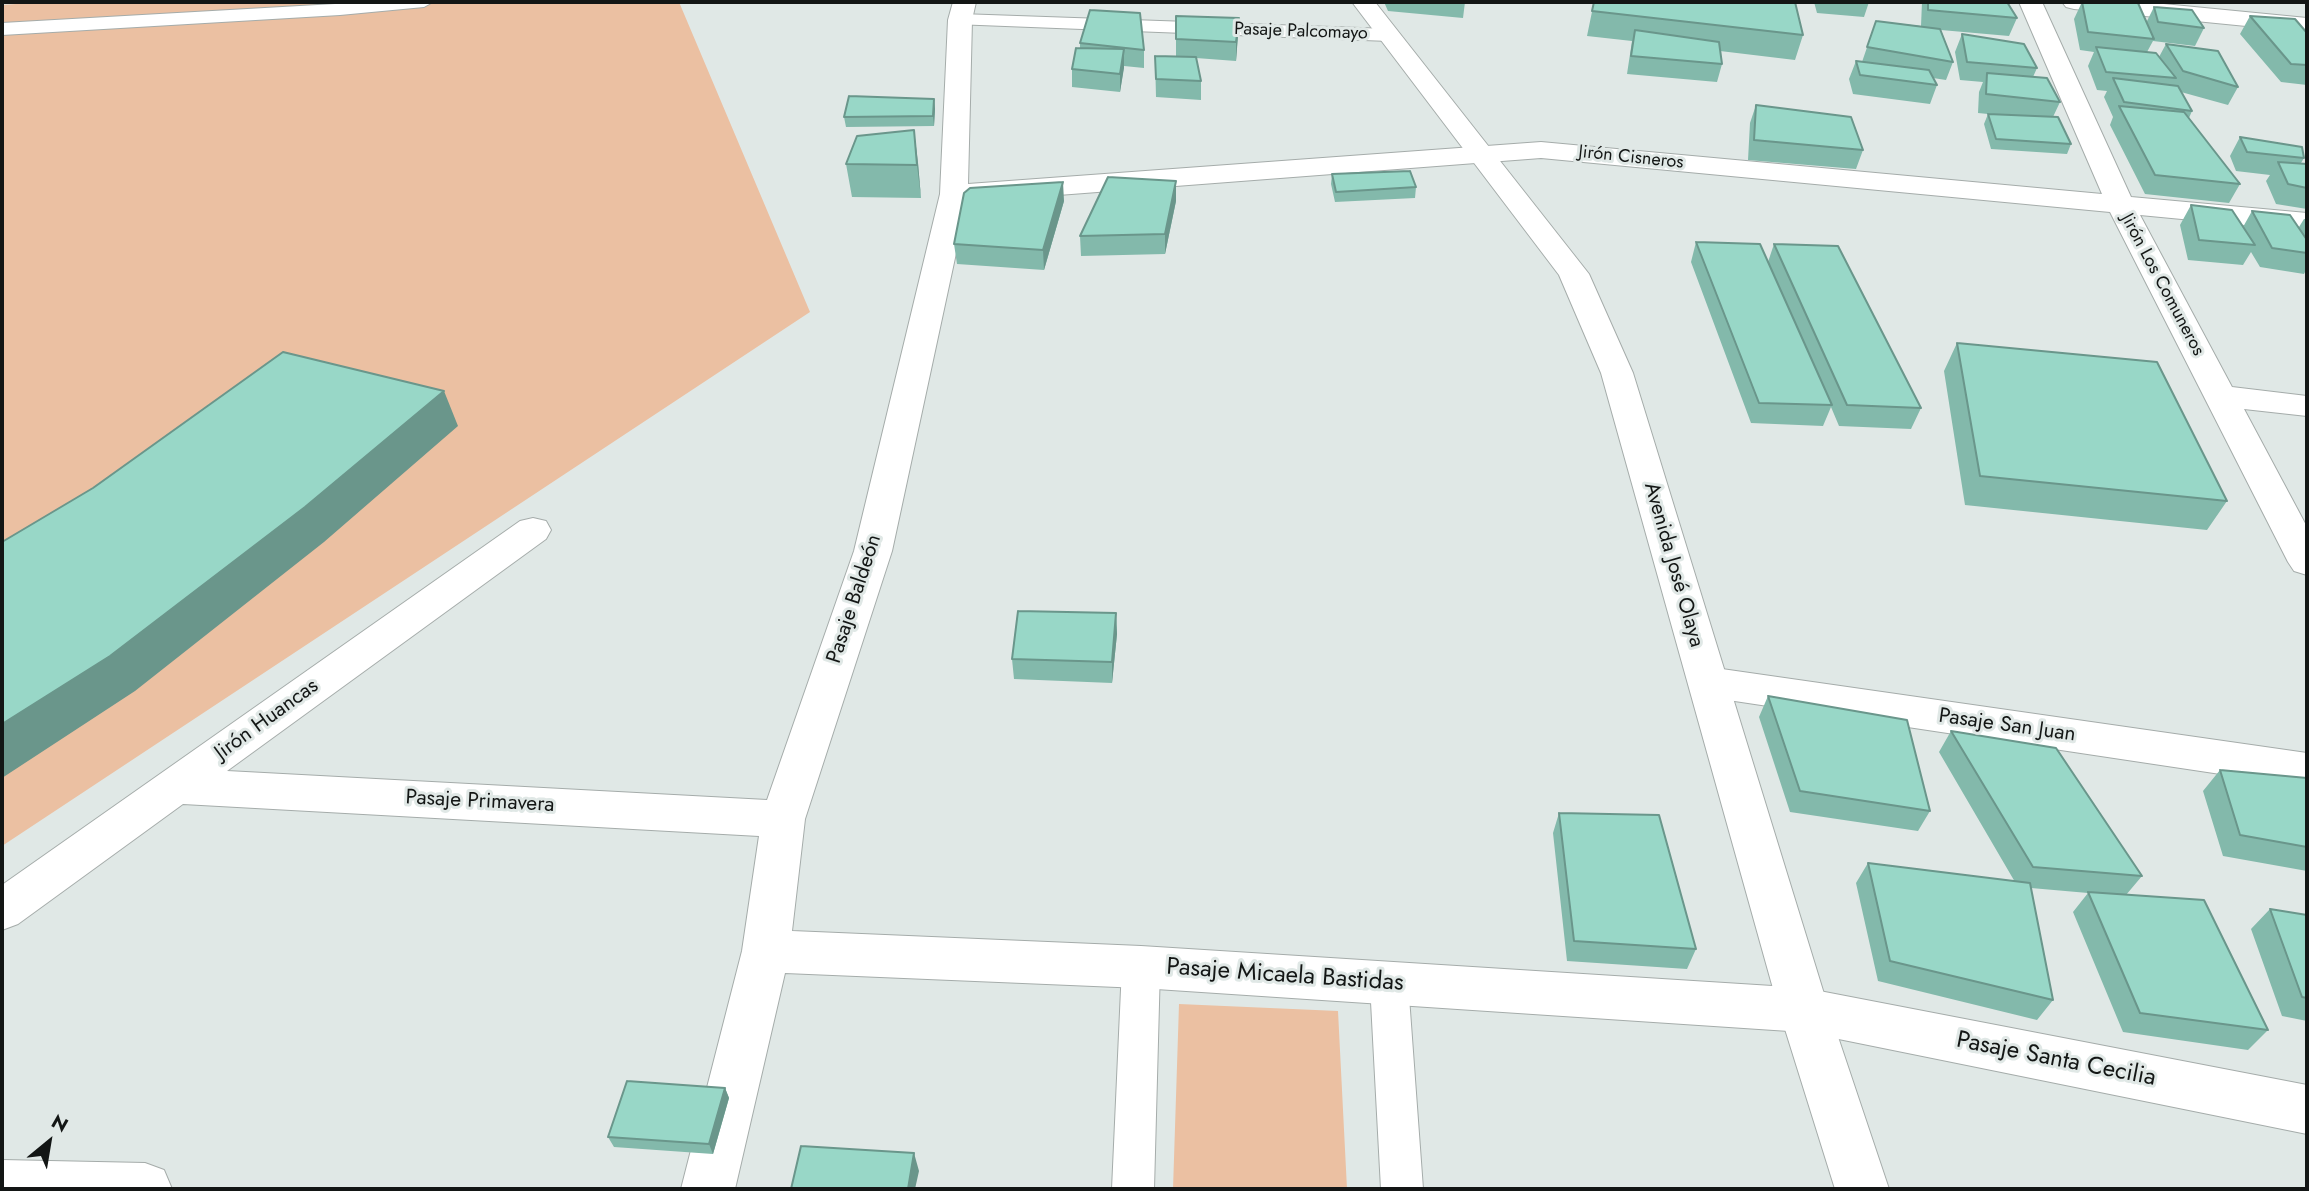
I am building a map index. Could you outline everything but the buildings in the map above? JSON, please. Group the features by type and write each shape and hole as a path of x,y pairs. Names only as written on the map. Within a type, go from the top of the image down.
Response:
{"street":[{"name":"Avenida José Olaya","path":"1363,2 1574,274 1617,373 1804,1010 1863,1189"},
{"name":"Jirón Los Comuneros","path":"2031,2 2121,206 2307,562"},
{"path":"2074,2 2307,26"},
{"name":"Pasaje Baldeón","path":"708,1189 766,951 783,819 873,551 954,194 962,11"},
{"name":"Jirón Cisneros","path":"954,194 1541,150 2307,222"},
{"path":"2220,396 2307,406"},
{"name":"Jirón Huancas","path":"2,910 533,530"},
{"name":"Pasaje San Juan","path":"1708,682 2307,770"},
{"name":"Pasaje Primavera","path":"176,786 783,819"},
{"name":"Pasaje Micaela Bastidas","path":"766,951 1141,967 1804,1010"},
{"name":"Pasaje Santa Cecilia","path":"1804,1010 2307,1110"},
{"path":"18,1187 145,1189"}],"lane":[{"path":"2,29 340,10 424,2"},
{"name":"Pasaje Palcomayo","path":"962,11 1389,36"},
{"path":"1133,1189 1141,967"},
{"path":"1389,983 1402,1189"}],"shaded area":[{"path":"43,2 679,2 810,312 2,846 2,5"},
{"path":"1179,1004 1338,1011 1347,1189 1173,1189"}]}
